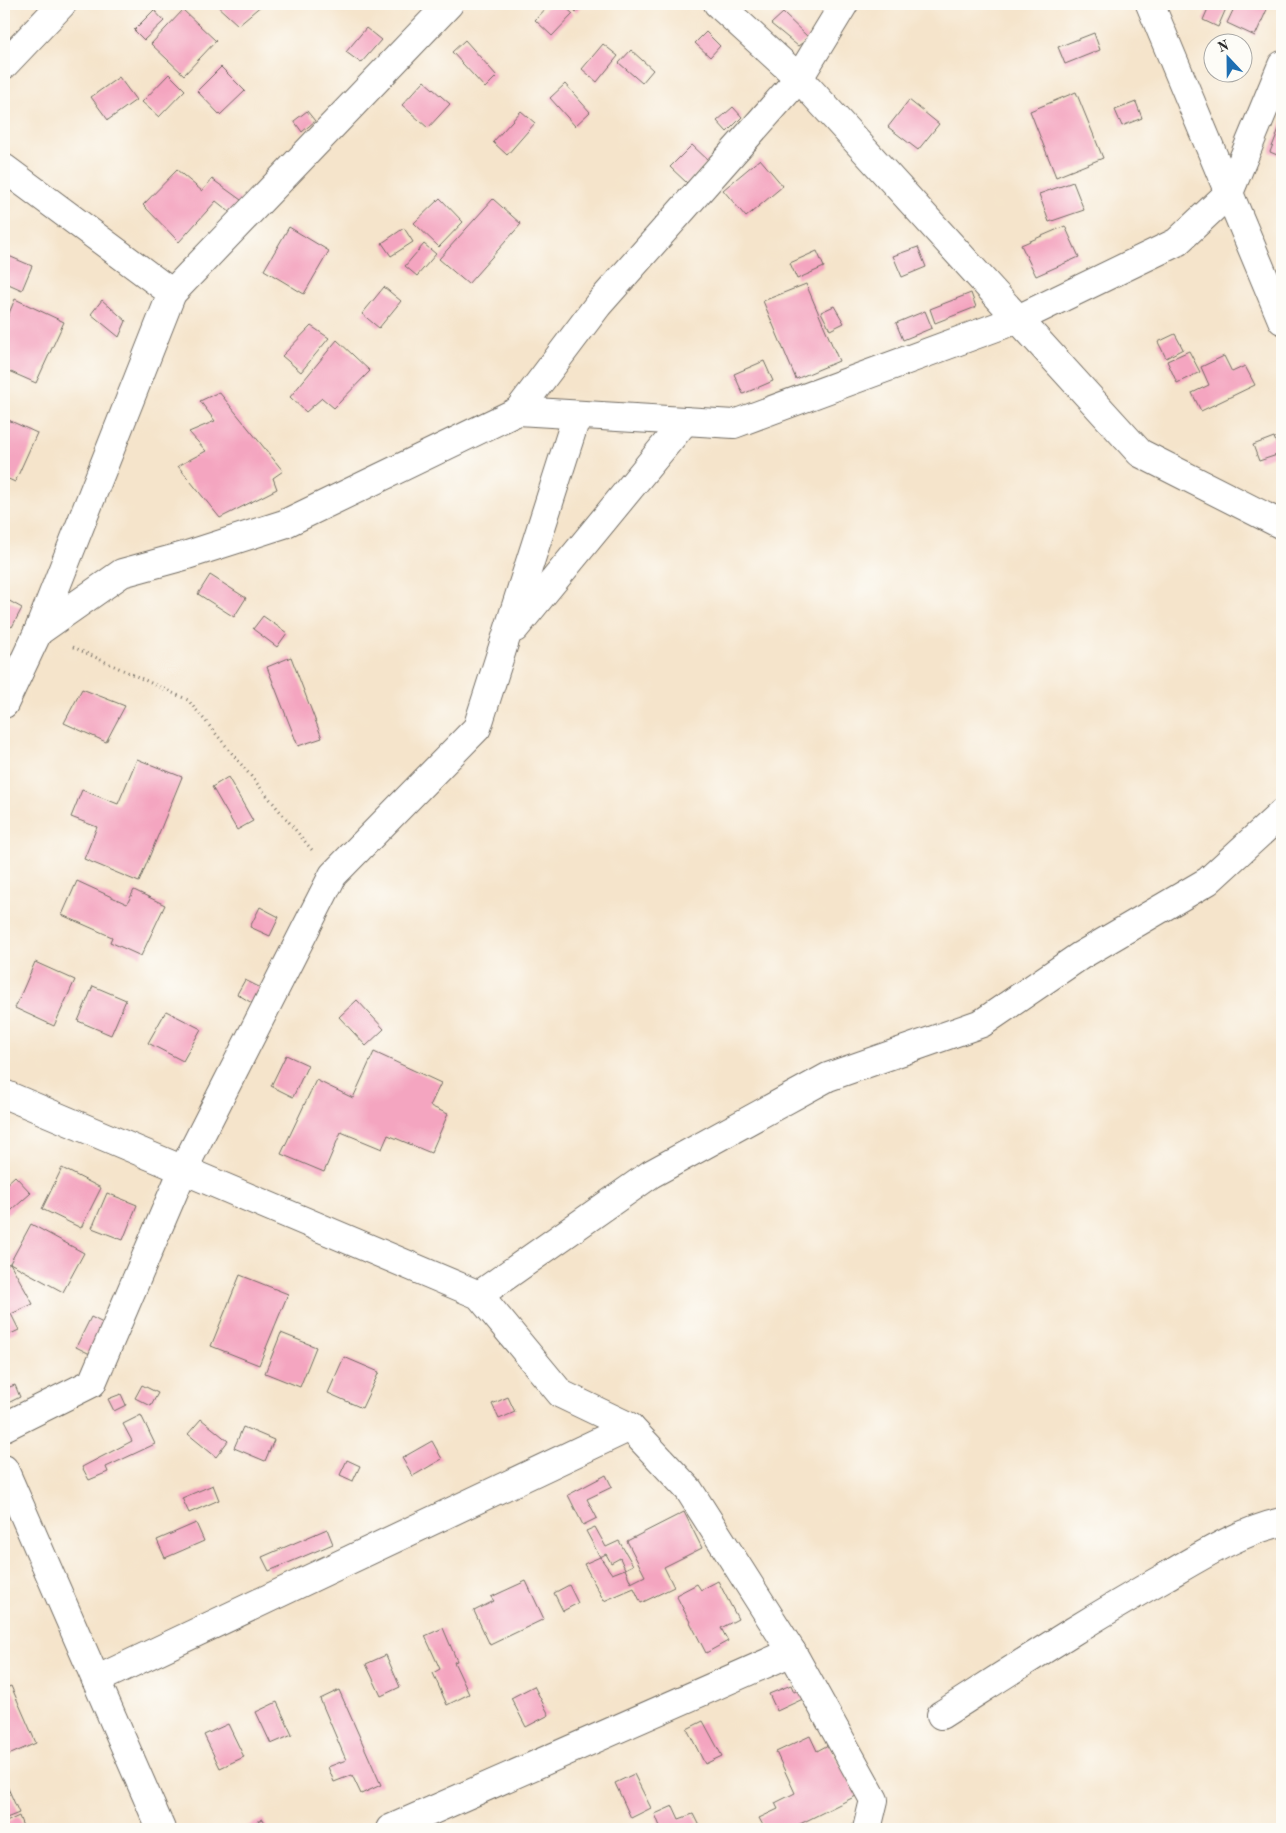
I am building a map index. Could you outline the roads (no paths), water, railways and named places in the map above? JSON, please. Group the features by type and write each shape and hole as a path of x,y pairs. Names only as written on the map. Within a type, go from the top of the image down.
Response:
{"street":[{"path":"4,64 62,4"},
{"path":"4,704 38,632 172,293 449,4"},
{"path":"718,4 799,78 1140,453 1282,525"},
{"path":"38,632 122,574 284,524 518,411 598,305 799,78 844,4"},
{"path":"1150,4 1282,320"},
{"path":"518,411 734,424 1018,319 1177,242 1229,194 1282,65"},
{"path":"4,168 172,293"},
{"path":"4,1426 92,1383 183,1170 334,875 477,728 577,415"},
{"path":"506,639 685,421"},
{"path":"479,1295 651,1174 828,1077 982,1023 1080,956 1208,881 1282,813"},
{"path":"4,1094 479,1295 562,1394 630,1427 689,1490 792,1652 874,1800 867,1829"},
{"path":"96,1680 630,1427"},
{"path":"4,1470 161,1829"},
{"path":"941,1716 1096,1616 1201,1556 1266,1526 1282,1522"},
{"path":"390,1829 792,1652"}]}
